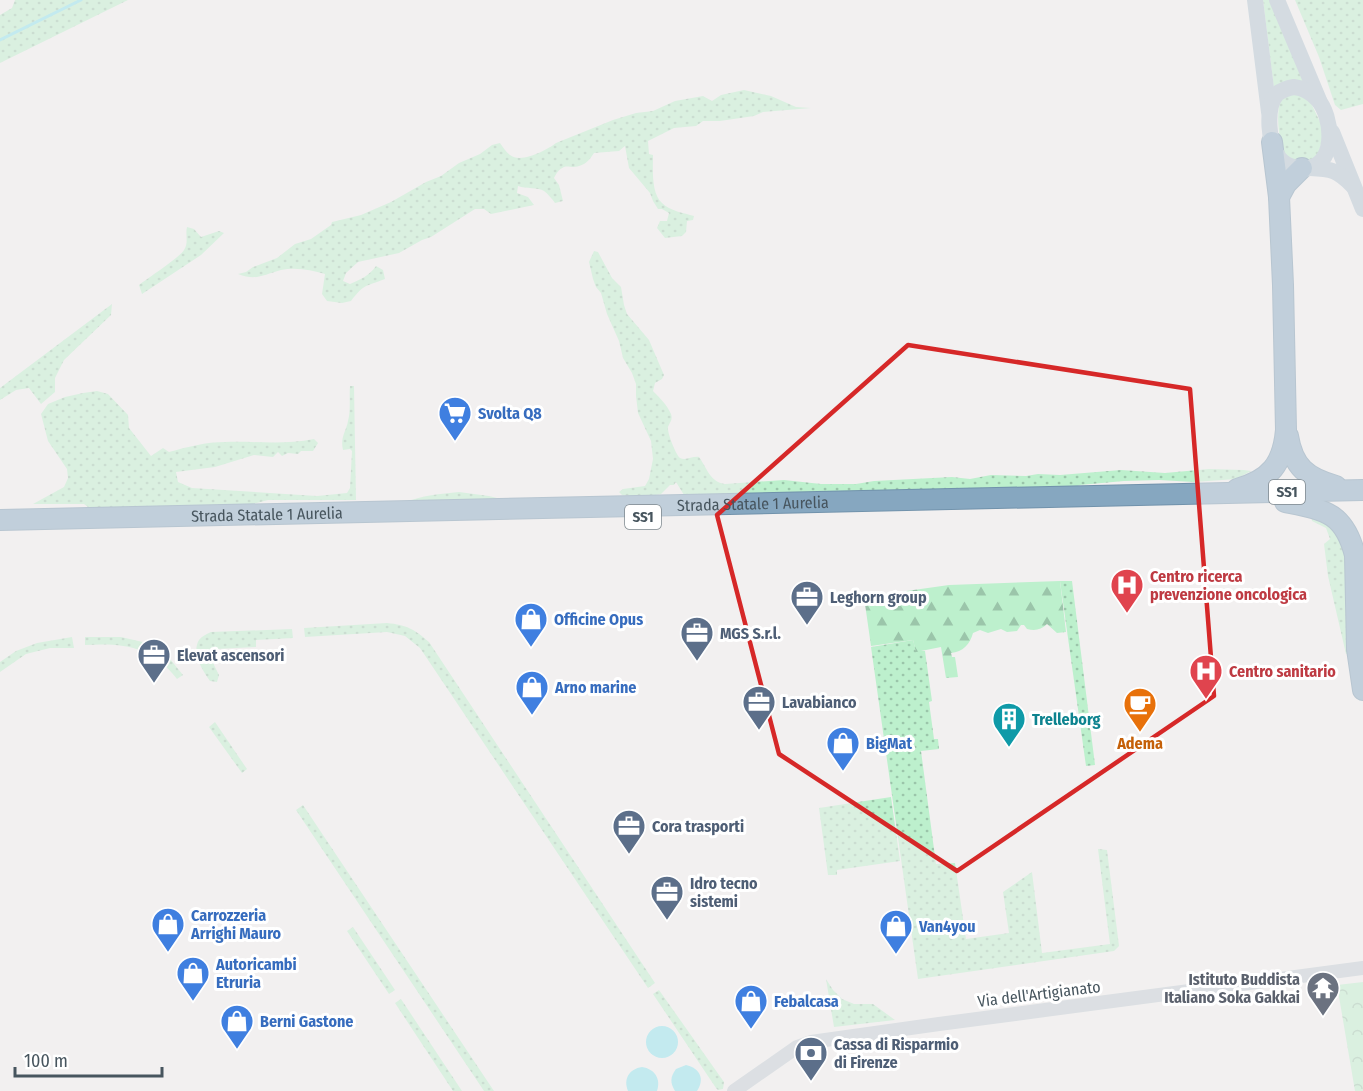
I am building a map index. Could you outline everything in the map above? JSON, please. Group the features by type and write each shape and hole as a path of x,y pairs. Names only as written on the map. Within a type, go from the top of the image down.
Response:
{"highway":[{"path":"1211,494 1260,480 1268,474 1282,455 1285,444 1283,285 1279,197 1272,142"},
{"path":"1279,197 1286,184 1306,168"},
{"path":"1286,430 1292,452 1302,469 1319,480 1359,494"},
{"name":"Strada Statale 1 Aurelia","path":"0,520 1211,494 1359,494"},
{"name":"Strada Statale 1 Aurelia","path":"0,531 1285,502 1359,494"},
{"path":"1285,502 1316,509 1333,516 1347,532 1355,555"},
{"path":"1363,529 1355,555 1357,649 1363,690"}],"main road":[{"path":"1255,0 1272,142 1281,160 1295,168 1328,169 1342,175 1354,186"},
{"path":"1277,0 1363,209"},
{"path":"1269,115 1278,94 1287,89 1301,88 1319,101"},
{"path":"1306,168 1318,164 1328,151 1329,124"}],"street":[{"name":"Via dell'Artigianato","path":"734,1091 797,1047 811,1042 1363,968"}],"highlighted area":[{"path":"908,345 1190,389 1214,696 957,871 779,754 717,515"}],"green space":[{"path":"15,0 128,0 0,63 0,15 12,8"},
{"path":"1263,0 1270,0 1303,81 1274,89"},
{"path":"1295,0 1363,0 1363,104 1341,110 1335,105 1319,57"},
{"path":"744,90 771,96 796,107 811,108 763,112 754,116 720,121 703,121 696,126 674,128 648,141 649,154 653,155 653,180 658,199 669,208 694,216 693,220 687,221 686,232 682,236 665,238 657,228 660,221 667,221 669,213 658,209 650,193 629,168 625,146 619,151 594,153 583,164 561,169 554,178 559,185 563,201 555,203 541,190 518,186 517,193 528,197 534,205 491,214 484,209 475,209 431,237 399,253 358,262 346,273 343,281 350,284 368,275 376,266 383,270 385,279 363,288 351,301 342,303 327,301 322,294 325,274 314,271 287,269 255,277 238,274 277,258 295,244 311,239 332,222 361,215 391,202 441,176 459,163 480,154 492,145 500,143 510,155 527,157 613,120 653,111 675,101 703,96 712,101 721,95"},
{"path":"1297,93 1310,101 1324,130 1318,157 1302,163 1288,158 1285,154 1280,140 1278,122 1281,101 1290,94"},
{"path":"187,227 194,229 201,237 219,231 224,233 201,255 142,294 139,285 184,250"},
{"path":"594,251 598,252 612,278 621,287 627,314 649,340 664,375 655,383 653,391 671,414 668,430 676,453 682,459 699,457 709,474 720,483 784,480 821,484 856,484 874,481 952,477 970,479 991,475 1060,475 1121,470 1165,473 1209,469 1251,471 1236,479 1194,482 1124,481 1080,485 1073,488 1014,491 990,488 817,495 759,493 724,497 684,495 676,482 661,494 644,497 622,495 619,492 623,489 645,486 649,479 653,459 651,441 638,413 636,384 623,358 601,293 593,279 589,262"},
{"path":"112,304 111,315 64,360 55,378 55,392 41,404 29,388 16,390 0,400 0,388"},
{"path":"350,386 354,386 356,500 268,500 246,506 152,510 88,507 84,504 33,504 64,487 68,478 67,469 48,441 41,414 48,404 65,397 97,391 108,394 128,415 129,428 151,456 163,448 169,452 218,442 281,442 314,439 318,443 313,451 288,453 282,456 278,452 273,457 254,455 215,467 176,472 178,482 192,488 317,496 347,493 350,488 352,451 343,450 342,442 349,417"},
{"path":"459,492 501,499 404,503 438,494"},
{"path":"1311,513 1344,534 1351,653 1346,654 1328,576 1324,544 1330,539 1326,528 1312,521"},
{"path":"1060,581 1072,581 1095,765 1086,766"},
{"path":"1060,581 1066,632 1057,633 1047,624 1035,630 1021,625 1017,631 1007,632 1001,629 988,633 980,630 973,633 968,644 962,649 951,653 952,657 955,657 958,677 946,678 941,647 916,652 913,640 871,646 864,597 949,585"},
{"path":"387,623 410,628 429,642 655,983 648,988 420,648 405,636 387,632 305,637 304,628"},
{"path":"292,629 293,638 256,640 256,647 217,649 213,653 214,665 219,675 217,682 210,681 197,656 196,650 200,639 211,632"},
{"path":"72,637 74,648 50,648 26,654 0,672 0,662 16,651 37,643"},
{"path":"85,637 121,637 147,643 170,659 183,675 177,679 158,659 147,653 125,646 85,645"},
{"path":"913,640 916,651 925,651 932,701 929,702 934,739 938,739 939,749 921,751 936,864 955,863 966,939 1009,933 1003,892 1032,872 1042,953 1110,944 1098,849 1107,850 1119,946 1114,951 918,979 871,647"},
{"path":"215,722 247,769 242,773 209,727"},
{"path":"891,797 900,861 837,870 837,875 828,875 819,808"},
{"path":"303,805 494,1091 484,1091 296,810"},
{"path":"353,927 395,990 389,994 347,931"},
{"path":"826,979 842,999 854,1004 873,1004 895,1020 834,1027"},
{"path":"1363,982 1363,1091 1355,1091 1337,985"},
{"path":"659,990 724,1082 723,1089 716,1088 653,994"},
{"path":"401,999 462,1091 453,1091 395,1003"}],"water":[{"path":"662,1026 674,1030 678,1042 674,1054 662,1058 650,1054 646,1042 650,1030"},
{"path":"686,1065 698,1071 701,1078 699,1087 697,1091 675,1091 671,1080 674,1072"},
{"path":"642,1067 656,1075 657,1091 628,1091 626,1082 628,1075"}],"waterway":[{"path":"0,40 81,0"}],"place":[{"name":"Svolta Q8","path":"455,442"},
{"name":"Centro ricerca prevenzione oncologica","path":"1127,614"},
{"name":"Leghorn group","path":"807,626"},
{"name":"Officine Opus","path":"531,648"},
{"name":"MGS S.r.l.","path":"697,662"},
{"name":"Elevat ascensori","path":"154,684"},
{"name":"Centro sanitario","path":"1206,700"},
{"name":"Arno marine","path":"532,716"},
{"name":"Lavabianco","path":"759,731"},
{"name":"Adema","path":"1140,733"},
{"name":"Trelleborg","path":"1009,748"},
{"name":"BigMat","path":"843,772"},
{"name":"Cora trasporti","path":"629,855"},
{"name":"Idro tecno sistemi","path":"667,921"},
{"name":"Carrozzeria Arrighi Mauro","path":"168,953"},
{"name":"Van4you","path":"896,955"},
{"name":"Autoricambi Etruria","path":"193,1002"},
{"name":"Istituto Buddista Italiano Soka Gakkai","path":"1323,1017"},
{"name":"Febalcasa","path":"751,1030"},
{"name":"Berni Gastone","path":"237,1050"},
{"name":"Cassa di Risparmio di Firenze","path":"811,1082"}]}
